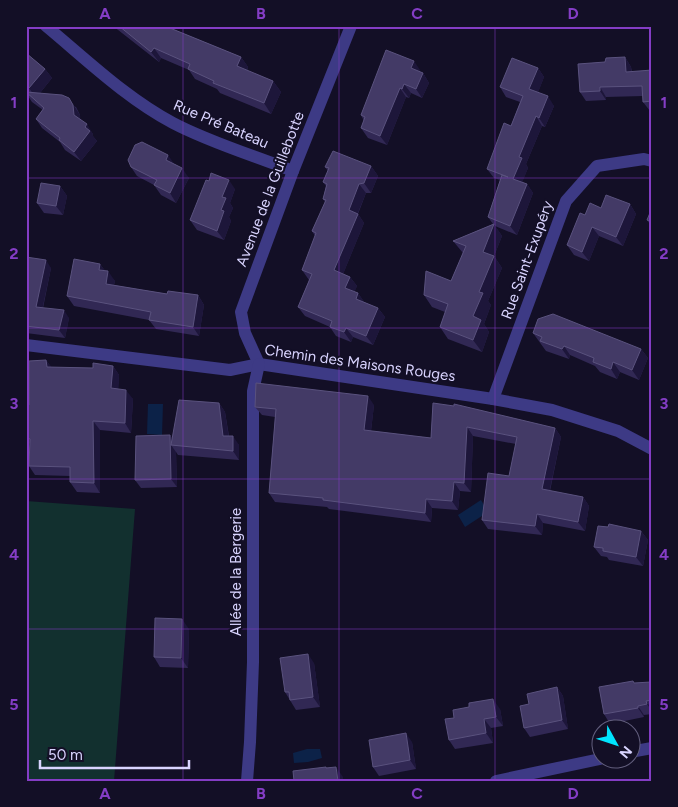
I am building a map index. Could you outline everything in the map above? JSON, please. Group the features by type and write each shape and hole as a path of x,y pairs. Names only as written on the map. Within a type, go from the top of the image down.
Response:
{"street":[{"name":"Rue Pré Bateau","path":"46,26 139,102 167,119 219,143 293,171"},
{"name":"Avenue de la Guillebotte","path":"259,364 245,333 240,312 293,171 351,26"},
{"name":"Rue Saint-Exupéry","path":"493,399 566,201 597,166 644,159 652,161"},
{"name":"Chemin des Maisons Rouges","path":"26,345 230,370 259,364 493,399 552,410 618,431 652,449"},
{"name":"Allée de la Bergerie","path":"247,781 253,662 253,391 259,364"},
{"path":"496,781 590,761"}],"green space":[{"path":"26,501 135,509 114,781 26,781"}],"water":[{"path":"148,404 163,404 162,435 147,434"},
{"path":"481,500 488,512 465,527 458,515"},
{"path":"307,749 320,749 322,758 294,763 293,753"}],"building":[{"path":"119,26 165,26 241,57 237,66 273,81 264,103 213,83 214,81 188,69 190,64 154,48 151,52"},
{"path":"386,50 414,61 411,68 423,73 416,89 404,84 402,89 400,88 380,136 361,128 365,117 361,115"},
{"path":"26,53 45,69 29,88 26,86"},
{"path":"625,57 626,72 652,70 652,101 643,102 642,86 600,87 600,91 580,92 578,64 605,62 606,58"},
{"path":"512,58 538,68 529,89 548,96 539,118 536,116 519,157 522,158 513,179 527,184 510,226 488,217 502,175 508,177 487,169 504,123 511,126 523,96 500,87"},
{"path":"26,92 62,95 69,98 73,105 74,115 87,124 85,127 90,131 74,152 36,119 44,108"},
{"path":"142,142 168,155 166,160 182,168 170,193 154,185 157,180 131,167 128,160 135,145"},
{"path":"333,151 371,166 364,183 359,184 349,210 358,214 334,270 350,277 345,288 358,293 356,299 378,308 366,336 346,328 344,332 330,327 332,321 298,307 312,274 302,270 316,233 312,231 326,200 323,199 327,184 323,182 329,168 325,167"},
{"path":"211,173 229,180 222,197 226,198 221,210 224,211 217,231 190,220 206,180 209,181"},
{"path":"41,183 60,186 56,206 37,203"},
{"path":"606,195 630,204 616,237 592,227 582,252 567,245 580,213 585,215 590,203 601,208"},
{"path":"652,208 652,222 647,220"},
{"path":"494,224 483,252 494,256 479,292 483,293 473,316 481,320 473,340 440,327 448,304 424,295 426,271 451,281 466,246 453,241"},
{"path":"26,257 46,260 36,307 64,310 59,330 26,326"},
{"path":"74,259 100,264 99,270 108,271 106,284 167,294 168,291 198,295 193,327 149,320 151,312 67,296"},
{"path":"553,314 641,349 632,370 613,362 611,369 593,362 594,358 564,346 562,349 540,341 542,337 533,333 538,319"},
{"path":"46,360 47,367 93,368 93,363 113,366 111,388 126,390 125,423 93,421 94,483 70,482 70,467 29,466 30,439 26,437 26,405 29,405 29,361"},
{"path":"256,383 368,396 364,430 431,438 433,403 454,406 454,404 555,428 542,489 583,497 578,522 537,514 535,526 482,520 488,473 509,476 517,437 467,427 464,483 454,482 452,501 426,499 425,513 323,500 323,498 269,493 276,409 255,407"},
{"path":"179,400 219,403 223,436 233,436 233,451 171,445"},
{"path":"170,435 171,479 135,480 136,436"},
{"path":"609,524 641,531 636,557 603,551 603,548 594,547 598,526 608,527"},
{"path":"155,618 182,619 181,658 154,657"},
{"path":"308,654 313,697 290,700 289,692 285,692 280,658"},
{"path":"633,681 634,683 651,682 652,700 646,701 647,704 638,706 638,708 604,714 599,687"},
{"path":"557,687 562,720 524,728 520,706 529,704 527,694"},
{"path":"493,699 496,717 484,719 486,733 449,740 445,719 454,718 453,710 469,707 469,703"},
{"path":"406,733 410,760 373,767 369,740"},
{"path":"336,767 338,781 294,781 293,771"}]}
